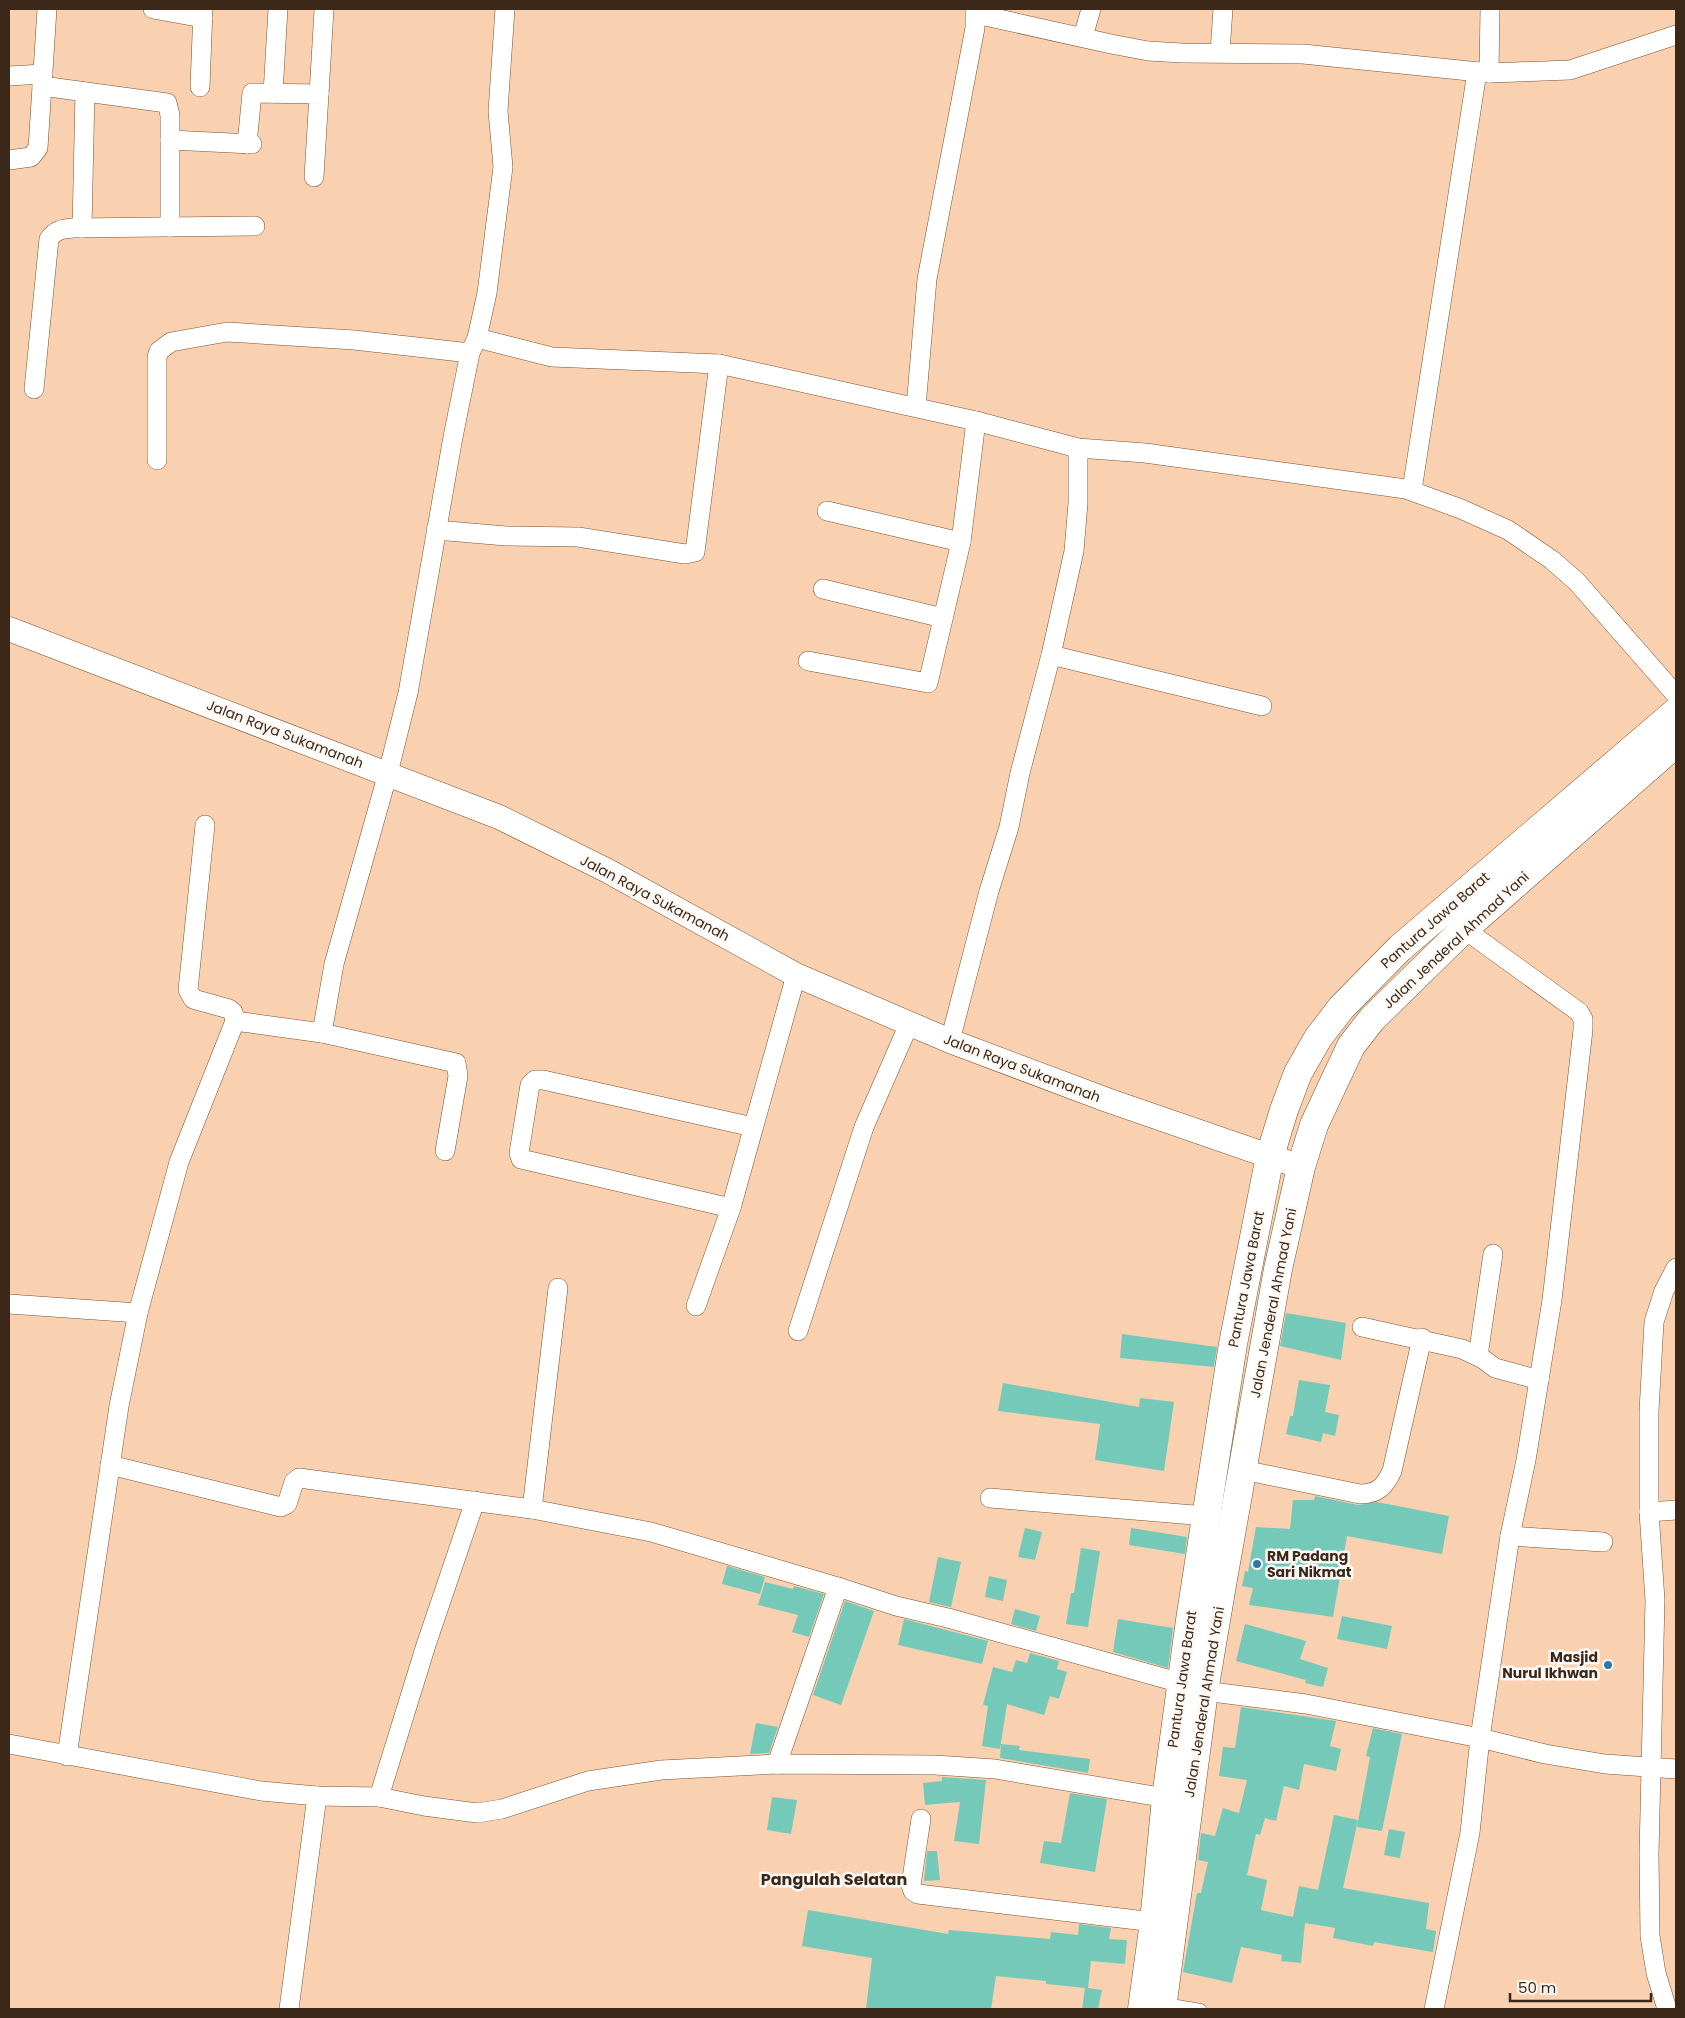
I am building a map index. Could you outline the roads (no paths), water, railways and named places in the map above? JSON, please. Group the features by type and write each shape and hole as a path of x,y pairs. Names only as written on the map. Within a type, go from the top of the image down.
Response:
{"highway":[{"name":"Pantura Jawa Barat","path":"1155,2007 1154,1922 1166,1798 1193,1687 1206,1516 1233,1344 1270,1156 1298,1073 1318,1038 1358,989 1400,948 1676,712"},
{"name":"Jalan Jenderal Ahmad Yani","path":"1155,2007 1193,1687 1243,1470 1264,1337 1301,1167 1314,1125 1351,1046 1372,1019 1464,929 1676,743"}],"street":[{"path":"9,160 31,158 38,148 47,9"},
{"path":"153,9 203,13 200,87"},
{"path":"273,93 278,9"},
{"path":"322,1033 334,964 388,773 408,693 436,530 474,345 487,293 503,167 498,111 505,9"},
{"path":"1083,37 1091,9"},
{"path":"1220,52 1223,9"},
{"path":"1412,490 1483,72 1490,9"},
{"path":"314,177 324,10"},
{"path":"916,407 927,279 976,11 1148,51 1302,54 1483,72 1570,70 1676,34"},
{"path":"9,76 42,80 85,92 167,103 170,140 170,227"},
{"path":"82,228 85,92"},
{"path":"170,140 249,144 252,92 319,94"},
{"path":"34,389 49,240 59,230 82,228 255,226"},
{"path":"158,460 157,358 159,351 171,342 227,332 474,345 552,357 719,364 976,421 1078,448 1145,453 1258,467 1412,490 1508,530 1552,560 1577,582 1676,695"},
{"path":"436,530 506,536 578,536 685,554 695,552 719,364"},
{"path":"808,661 928,683 961,542 976,421"},
{"path":"950,1041 989,891 1009,827 1020,773 1051,655 1074,551 1078,503 1078,448"},
{"path":"827,511 961,542"},
{"path":"822,589 943,618"},
{"name":"Jalan Raya Sukamanah","path":"9,629 499,817 706,924 796,975 909,1024 1107,1100 1301,1167"},
{"path":"1051,655 1262,706"},
{"path":"67,1756 118,1406 138,1312 179,1162 235,1020 229,1009 193,999 188,990 205,825"},
{"path":"1434,2009 1470,1833 1480,1738 1510,1536 1540,1380 1552,1300 1567,1179 1582,1020 1579,1012 1464,929"},
{"path":"696,1306 731,1208 796,975"},
{"path":"235,1020 322,1033 456,1063 458,1076 445,1151"},
{"path":"798,1331 864,1127 909,1024"},
{"path":"731,1208 521,1159 519,1153 530,1085 536,1080 543,1080 753,1127"},
{"path":"1478,1356 1493,1254"},
{"path":"1667,2009 1656,1973 1650,1936 1651,1767 1655,1600 1649,1512 1654,1322 1664,1291 1676,1268"},
{"path":"532,1508 558,1288"},
{"path":"9,1304 138,1312"},
{"path":"1362,1327 1422,1338 1462,1349 1478,1356 1495,1368 1540,1380"},
{"path":"1243,1470 1360,1494 1378,1491 1386,1483 1392,1471 1422,1338"},
{"path":"110,1465 281,1507 287,1504 294,1482 298,1478 532,1508 651,1532 896,1606 948,1618 1193,1687 1306,1704 1480,1738 1545,1754 1605,1764 1676,1769"},
{"path":"990,1498 1206,1516"},
{"path":"379,1797 426,1645 475,1501"},
{"path":"1649,1512 1676,1510"},
{"path":"1510,1536 1603,1542"},
{"path":"777,1764 838,1587"},
{"path":"9,1744 261,1791 318,1796 379,1797 424,1806 477,1813 502,1809 588,1781 661,1770 777,1764 935,1765 995,1769 1166,1798"},
{"path":"290,2009 318,1796"},
{"path":"921,1819 911,1885 913,1891 918,1894 1154,1922"}],"lane":[{"path":"1155,2007 1201,2009"}],"place":[{"name":"RM Padang Sari Nikmat","path":"1257,1564"},
{"name":"Masjid Nurul Ikhwan","path":"1608,1665"}],"district":[{"name":"Pangulah Selatan","path":"834,1879"}]}
